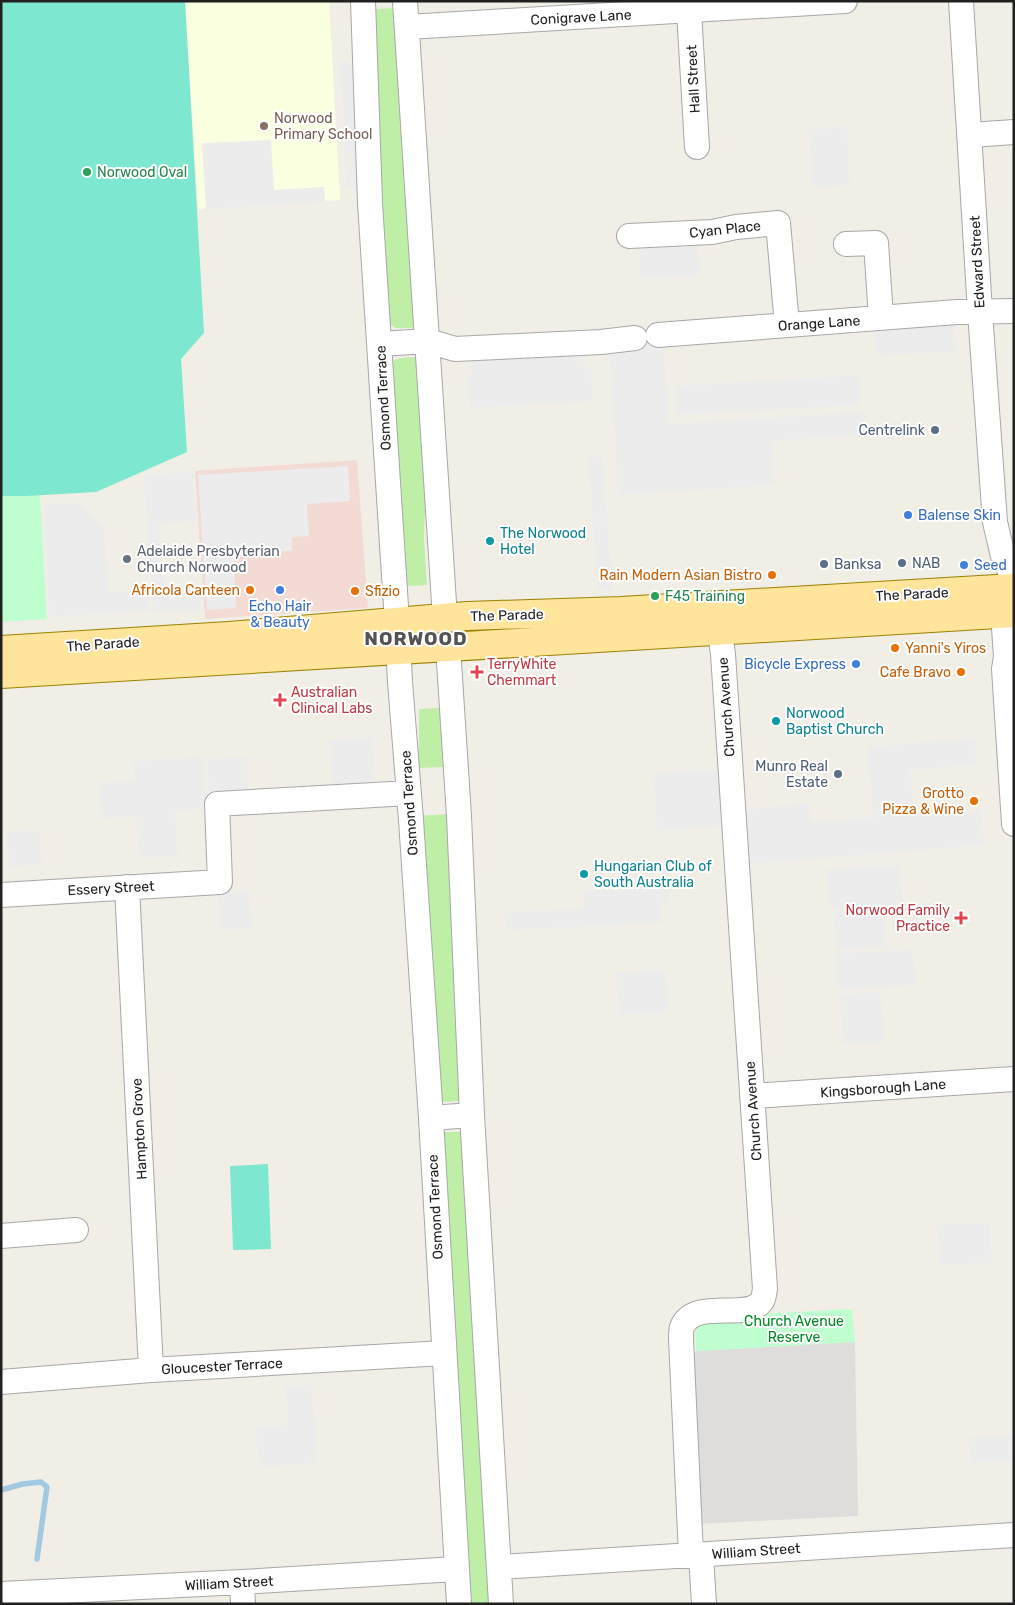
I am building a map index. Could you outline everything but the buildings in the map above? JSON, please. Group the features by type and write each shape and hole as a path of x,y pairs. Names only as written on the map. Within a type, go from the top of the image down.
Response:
{"main road":[{"name":"The Parade","path":"1,674 229,636 445,618 716,605 1002,600"},
{"name":"The Parade","path":"1,650 112,655 448,648 719,632 1002,600"},
{"path":"445,618 448,648"}],"street":[{"name":"Osmond Terrace","path":"363,1 370,203 430,1118 459,1604"},
{"path":"405,1 445,618"},
{"name":"Conigrave Lane","path":"407,27 845,1"},
{"name":"Edward Street","path":"961,1 995,522 991,540 1002,600 1006,657 1004,669 1011,745 1014,824"},
{"name":"Hall Street","path":"689,11 697,147"},
{"path":"970,135 1014,132"},
{"name":"Cyan Place","path":"629,236 712,232 736,227 778,223 787,325"},
{"path":"846,244 876,243 881,318"},
{"name":"Orange Lane","path":"428,341 455,349 600,342 646,336 956,312 1014,311"},
{"path":"380,344 428,341"},
{"name":"Church Avenue","path":"696,1555 681,1339 682,1327 690,1318 704,1311 751,1309 762,1301 766,1289 722,654 716,605"},
{"path":"448,648 459,816 472,1115 501,1604"},
{"name":"Essery Street","path":"1,895 220,882 217,804 409,792"},
{"name":"Hampton Grove","path":"127,887 151,1370"},
{"name":"Kingsborough Lane","path":"752,1096 1014,1079"},
{"path":"430,1118 472,1115"},
{"path":"1,1236 76,1230"},
{"name":"Gloucester Terrace","path":"1,1382 151,1370 443,1353"},
{"name":"William Street","path":"499,1567 1014,1535"},
{"path":"696,1555 704,1604"},
{"name":"William Street","path":"1,1594 243,1593 456,1569"}],"shaded area":[{"name":"Norwood Primary School","path":"185,1 329,1 340,200 198,209"},
{"path":"340,58 358,68 365,193 346,186"},
{"path":"847,126 850,185 812,188 809,130"},
{"path":"271,140 274,190 324,187 325,202 206,209 202,143"},
{"path":"698,246 700,276 640,278 639,249"},
{"path":"954,324 955,352 877,355 875,329"},
{"path":"664,341 669,424 862,412 864,435 772,441 774,485 618,495 609,345"},
{"path":"582,354 583,367 591,367 593,401 470,408 468,376 471,374 471,360"},
{"path":"859,375 860,405 676,415 674,386"},
{"path":"602,456 613,589 598,590 588,457"},
{"path":"357,460 368,608 205,619 195,471"},
{"path":"348,466 350,501 307,504 309,536 292,537 292,551 234,554 236,608 207,610 198,475"},
{"path":"193,472 197,521 159,523 164,591 200,590 203,611 153,613 144,475"},
{"path":"80,503 105,528 108,592 148,590 150,611 49,617 43,504"},
{"path":"373,737 375,781 333,784 330,740"},
{"path":"974,738 976,765 910,770 914,814 981,809 984,845 749,864 744,809 809,804 811,822 873,817 867,747"},
{"path":"203,757 207,808 175,811 178,856 139,858 136,817 102,818 99,783 134,781 133,761"},
{"path":"247,757 248,789 209,791 207,759"},
{"path":"718,769 722,826 657,831 653,773"},
{"path":"38,830 40,832 42,864 9,867 7,832"},
{"path":"900,865 903,904 830,909 827,869"},
{"path":"669,888 670,903 660,903 661,923 506,930 505,912 584,909 583,891"},
{"path":"249,891 252,928 219,930 218,892"},
{"path":"884,907 886,947 836,950 833,911"},
{"path":"913,950 916,985 838,990 836,953"},
{"path":"666,970 668,1012 619,1015 616,973"},
{"path":"881,992 884,1043 843,1044 840,994"},
{"path":"990,1223 991,1263 940,1265 937,1224"},
{"path":"855,1342 858,1516 697,1524 692,1359 696,1351"},
{"path":"312,1385 318,1463 259,1467 256,1427 288,1425 285,1386"},
{"path":"1014,1435 1014,1460 970,1463 969,1438"}],"green space":[{"name":"Norwood Oval","path":"1,1 185,1 204,333 181,359 187,452 96,492 1,496"},
{"path":"399,8 416,326 411,328 395,328 389,323 370,9"},
{"path":"414,357 419,360 427,467 424,536 427,585 408,586 404,569 390,366 397,359"},
{"path":"40,495 47,619 1,622 1,496"},
{"path":"440,708 444,767 417,768 419,709"},
{"path":"448,814 462,1100 442,1102 418,816"},
{"path":"444,1132 463,1132 495,1604 465,1604 441,1134"},
{"path":"268,1164 271,1249 233,1250 230,1166"},
{"name":"Church Avenue Reserve","path":"852,1309 855,1342 696,1351 695,1332 702,1323 757,1314"}],"waterway":[{"path":"1,1490 23,1484 41,1482 47,1487 37,1559"}],"place":[{"name":"Norwood Primary School","path":"264,126"},
{"name":"Norwood Oval","path":"87,172"},
{"name":"Centrelink","path":"935,430"},
{"name":"Balense Skin","path":"908,515"},
{"name":"The Norwood Hotel","path":"490,541"},
{"name":"Adelaide Presbyterian Church Norwood","path":"127,559"},
{"name":"NAB","path":"902,563"},
{"name":"Banksa","path":"824,564"},
{"name":"Seed","path":"964,565"},
{"name":"Rain Modern Asian Bistro","path":"772,575"},
{"name":"Africola Canteen","path":"250,590"},
{"name":"Echo Hair & Beauty","path":"280,590"},
{"name":"Sfizio","path":"355,591"},
{"name":"F45 Training","path":"655,596"},
{"name":"Yanni's Yiros","path":"895,648"},
{"name":"Bicycle Express","path":"856,664"},
{"name":"TerryWhite Chemmart","path":"477,672"},
{"name":"Cafe Bravo","path":"961,672"},
{"name":"Australian Clinical Labs","path":"280,700"},
{"name":"Norwood Baptist Church","path":"776,721"},
{"name":"Munro Real Estate","path":"838,774"},
{"name":"Grotto Pizza & Wine","path":"974,801"},
{"name":"Hungarian Club of South Australia","path":"584,874"},
{"name":"Norwood Family Practice","path":"961,918"}],"district":[{"name":"NORWOOD","path":"416,638"}]}
